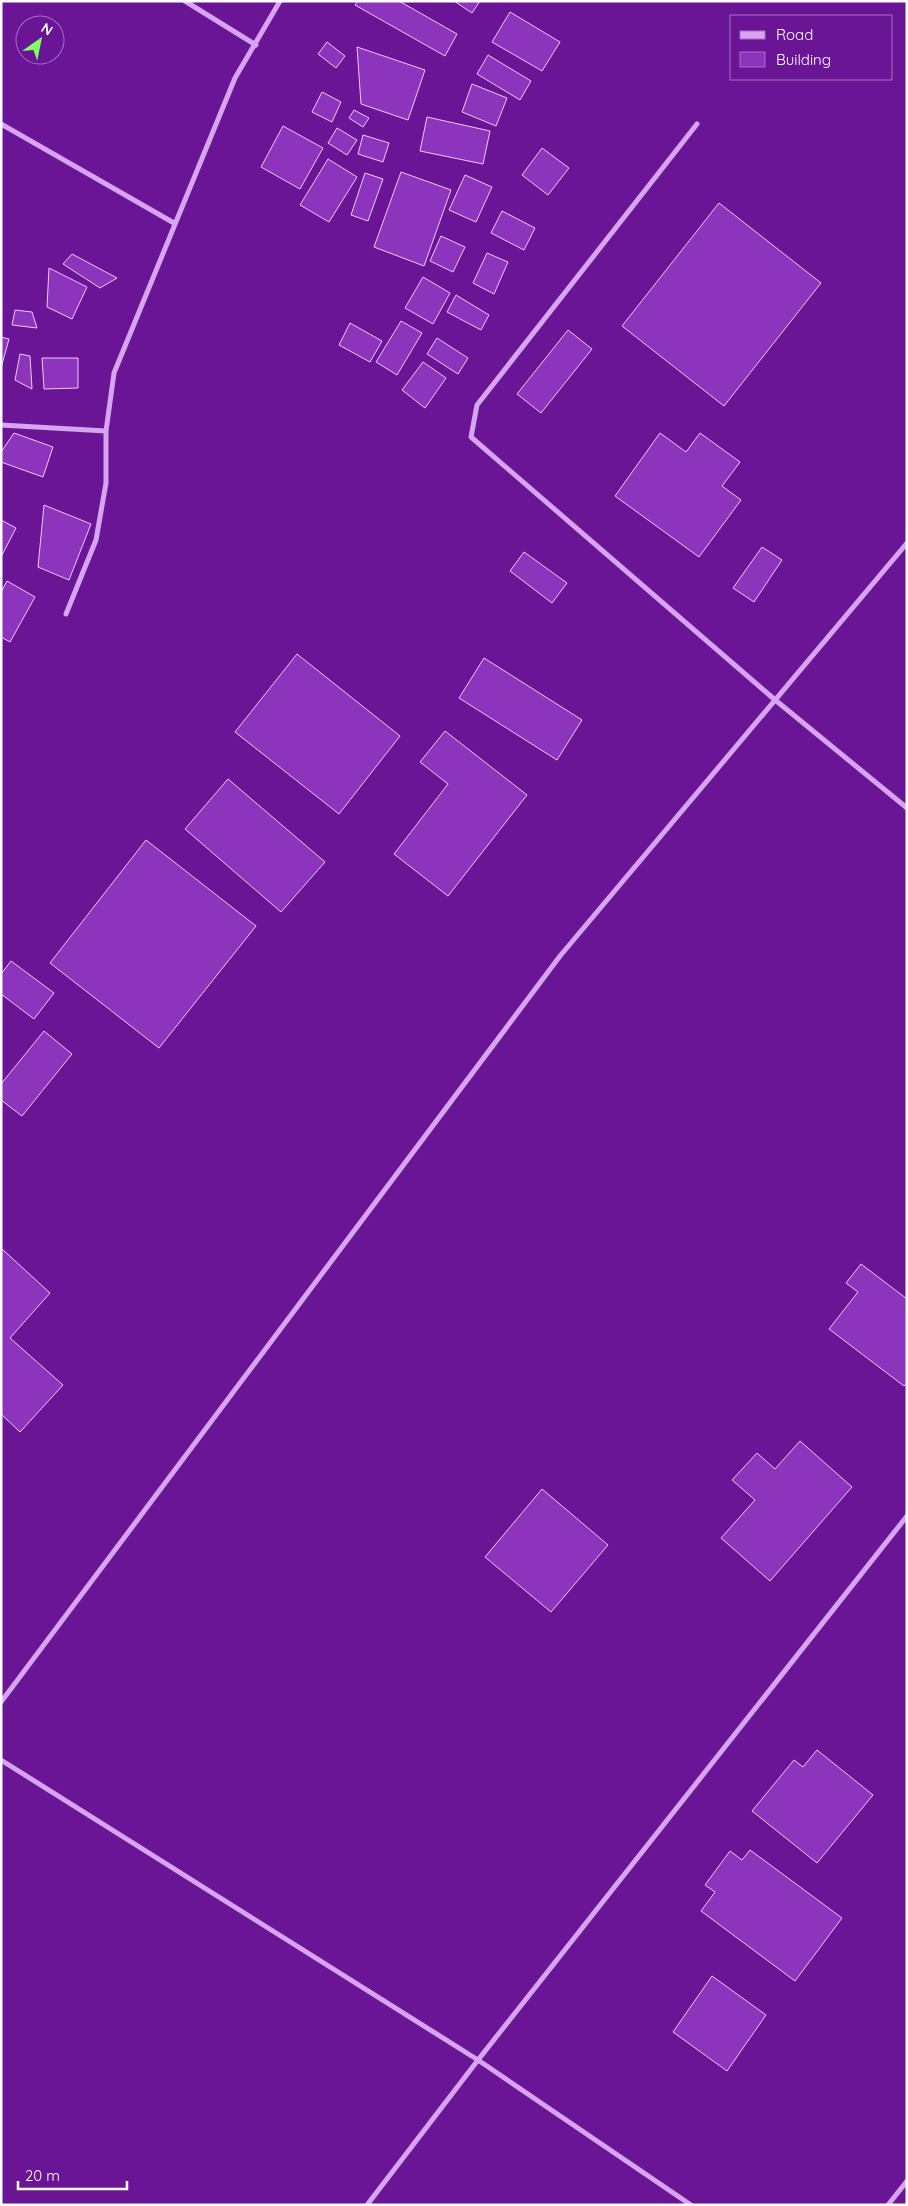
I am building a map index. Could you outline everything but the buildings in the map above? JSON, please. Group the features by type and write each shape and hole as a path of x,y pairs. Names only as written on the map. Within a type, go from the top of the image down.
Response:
{"street":[{"path":"185,1 256,45"},
{"path":"66,614 96,540 106,482 106,431 114,373 235,78 280,1"},
{"path":"1,124 174,223"},
{"path":"697,124 477,405 471,437 774,699 907,808"},
{"path":"1,426 106,431"},
{"path":"1,1702 560,956 907,543"},
{"path":"367,2205 478,2060 907,1516"},
{"path":"1,1760 478,2060 691,2205"},
{"path":"888,2205 907,2180"}]}
